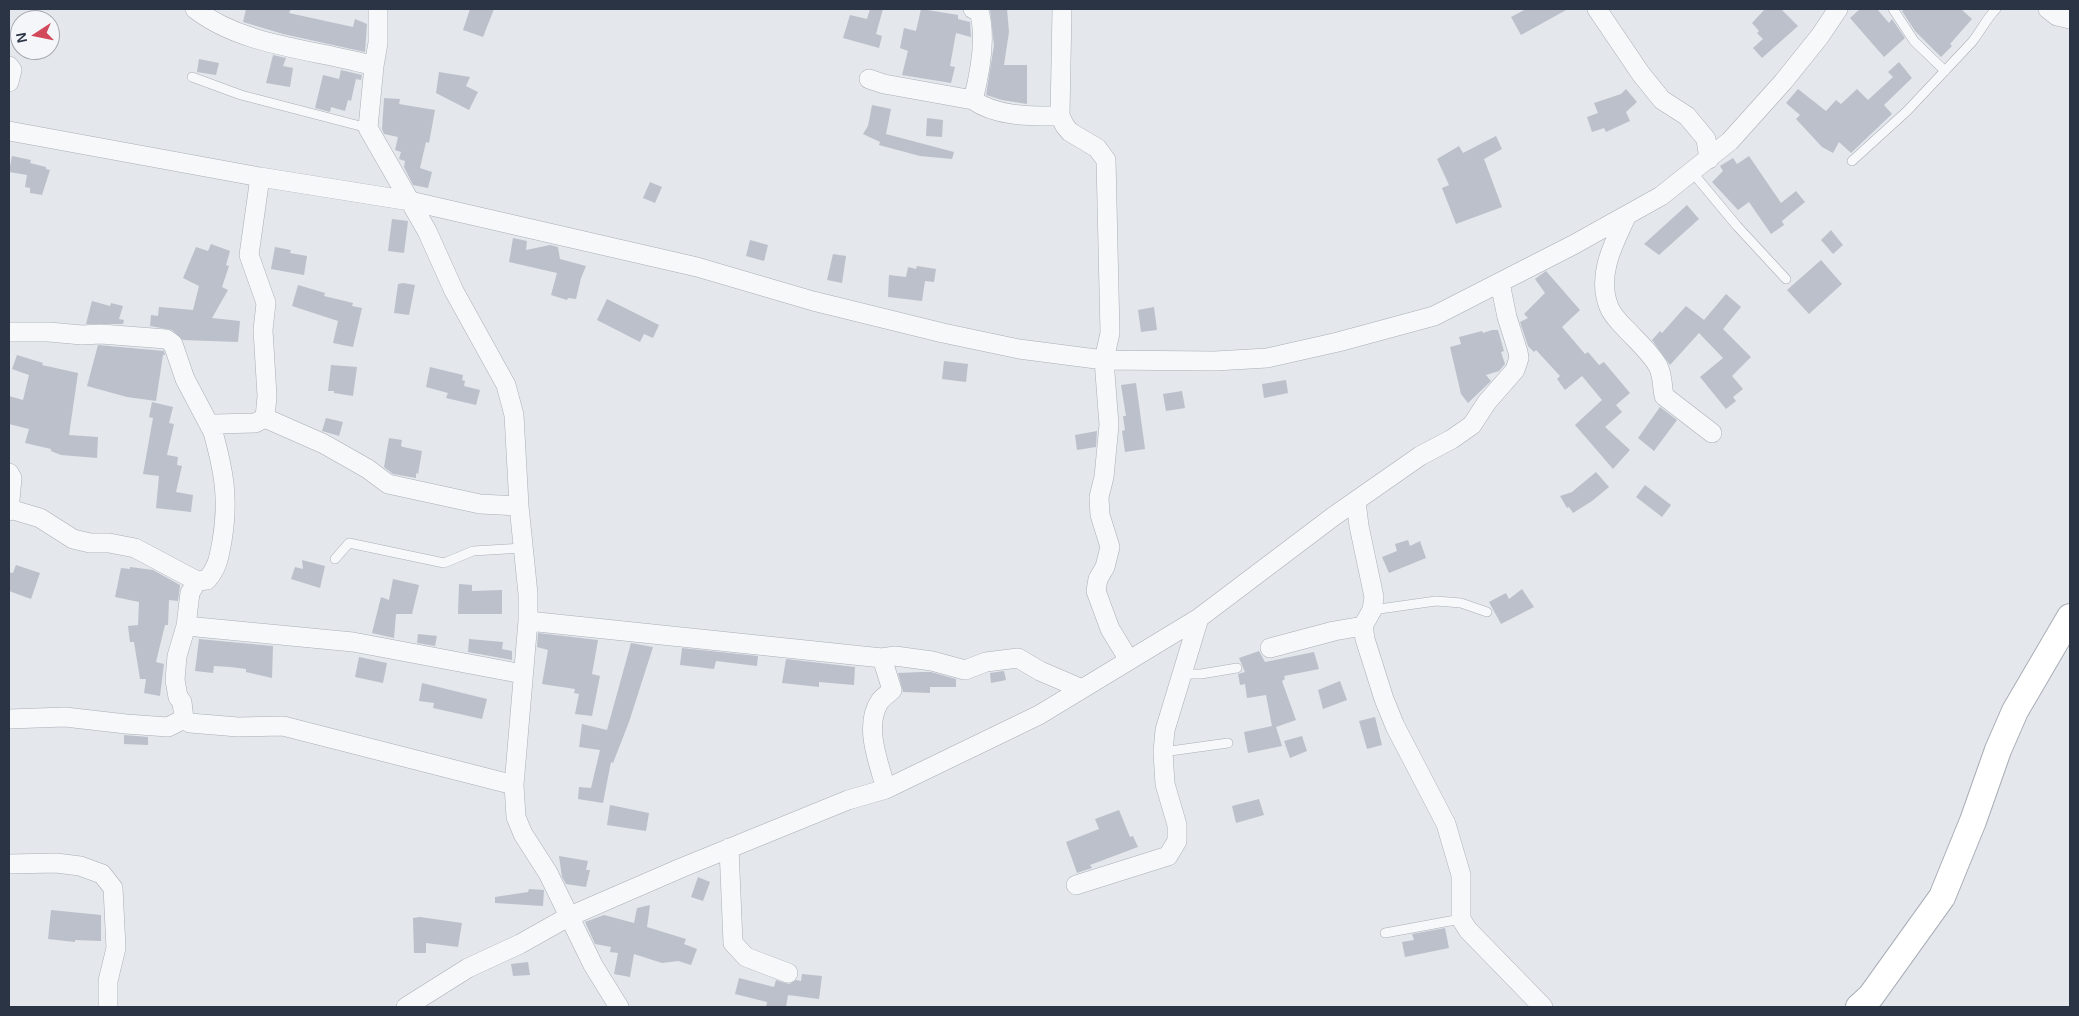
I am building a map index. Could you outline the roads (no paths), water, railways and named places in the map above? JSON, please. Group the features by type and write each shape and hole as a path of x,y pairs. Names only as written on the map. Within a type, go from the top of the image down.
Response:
{"street":[{"path":"196,9 228,30 245,36 344,57 374,66"},
{"path":"378,9 378,43 368,128 410,201 466,316 506,385 514,415 519,506 528,594 528,621 514,785 516,816 523,834 548,873 568,918 593,965 619,1007"},
{"path":"973,9 979,11 983,24 978,79 973,100"},
{"path":"1062,9 1060,116 1070,132 1098,148 1106,160 1110,332 1104,360 1108,426 1104,477 1099,497 1100,515 1110,547 1105,568 1098,579 1096,591 1110,629 1129,660"},
{"path":"1598,9 1641,74 1662,100 1687,116 1706,139 1709,159"},
{"path":"9,131 260,177 410,201 697,267 813,301 943,334 1019,349 1104,360 1214,362 1267,358 1338,342 1434,316 1573,245 1661,196 1730,141 1783,82 1820,36 1838,9"},
{"path":"2048,9 2057,16 2070,19"},
{"path":"9,66 12,70 9,82"},
{"path":"869,79 884,84 973,100 983,107 1026,116 1060,116"},
{"path":"260,177 250,255 266,303 262,330 267,396 265,418"},
{"path":"1627,215 1612,248 1606,270 1605,292 1609,308 1653,359 1662,377 1664,396 1712,433"},
{"path":"406,1007 468,968 520,944 568,918 729,848 848,800 886,789 1039,715 1199,618 1260,570 1356,501 1420,456 1452,440 1472,425 1487,402 1515,370 1519,358 1507,317 1500,282"},
{"path":"9,332 101,334 166,339 173,344 185,379 212,432 221,463 226,492 225,521 215,571 207,580 196,582 135,548 109,543 90,543 73,538 40,518 9,510 12,478 9,473"},
{"path":"265,418 324,444 368,469 388,484 480,504 519,506"},
{"path":"212,432 216,424 255,423 265,418"},
{"path":"1356,501 1359,526 1374,597 1368,618 1384,699 1403,742 1446,824 1461,874 1461,919 1468,930 1543,1007"},
{"path":"184,719 182,702 178,697 175,680 178,656 186,626 190,593 196,582"},
{"path":"1859,1007 1871,996 1942,897 2014,711 2070,617"},
{"path":"1076,885 1168,856 1177,841 1177,825 1165,784 1163,752 1165,730 1199,618"},
{"path":"1270,648 1334,631 1368,618"},
{"path":"528,621 882,658 895,656 932,661 965,670 986,662 1018,658 1040,671 1082,688"},
{"path":"186,626 294,638 353,642 523,674"},
{"path":"882,658 892,690 880,701 874,716 873,742 886,789"},
{"path":"9,718 65,716 168,727 184,719"},
{"path":"184,719 190,722 238,727 283,726 514,785"},
{"path":"729,848 733,943 746,957 788,973"},
{"path":"9,864 56,863 80,866 102,874 113,888 116,948 108,981 108,1007"}],"lane":[{"path":"1893,9 1914,41 1945,71"},
{"path":"1852,161 1907,111 1945,71 1972,42 1981,31 1985,21 1996,9"},
{"path":"192,77 241,95 368,128"},
{"path":"1692,172 1737,226 1786,279"},
{"path":"335,559 349,544 444,563 473,551 523,548"},
{"path":"1368,618 1436,601 1461,603 1487,612"},
{"path":"1182,674 1201,674 1236,668"},
{"path":"1163,752 1228,743"},
{"path":"1386,933 1461,919"}]}
